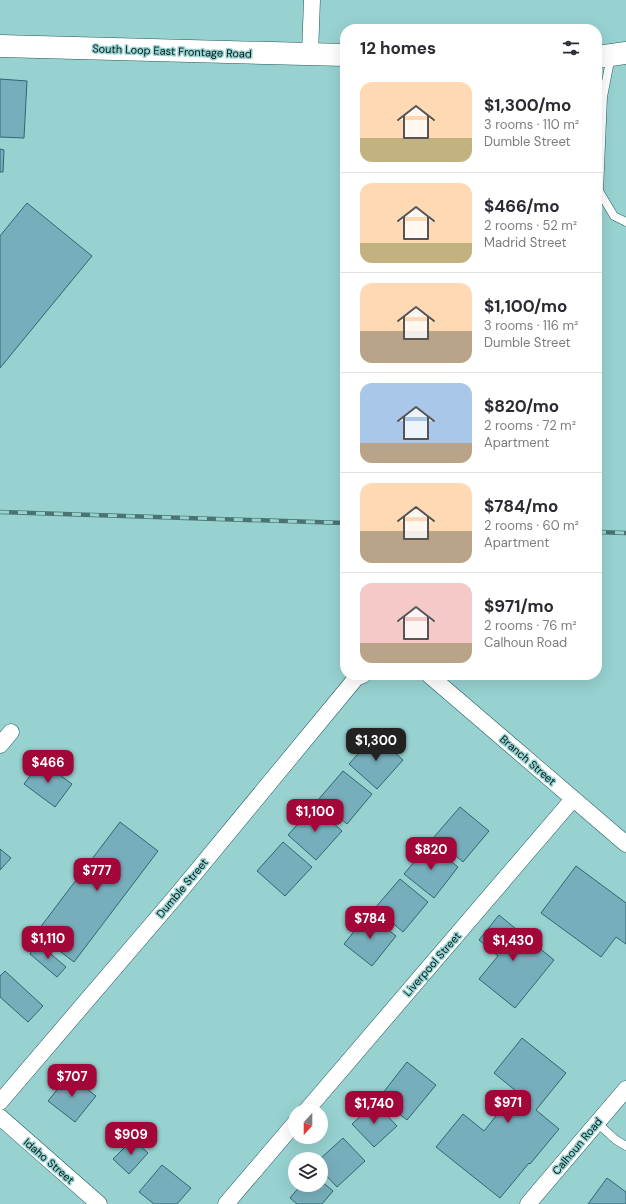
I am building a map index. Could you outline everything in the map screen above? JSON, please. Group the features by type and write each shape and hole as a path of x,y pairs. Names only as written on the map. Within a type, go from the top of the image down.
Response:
{"main road":[{"name":"South Loop East Frontage Road","path":"0,46 340,55"}],"street":[{"path":"310,54 312,0"},
{"name":"Dumble Street","path":"0,1102 172,901 354,680"},
{"name":"Branch Street","path":"435,680 626,844"},
{"path":"0,745 11,732"},
{"name":"Liverpool Street","path":"312,1104 573,799"},
{"name":"Calhoun Road","path":"528,1204 626,1089"},
{"name":"Idaho Street","path":"0,1117 99,1204"},
{"path":"226,1204 288,1131"}],"lane":[{"path":"602,120 603,97 611,55"},
{"path":"602,196 614,216 626,222"},
{"path":"596,1123 616,1140 626,1146"}],"building":[{"path":"0,79 27,81 24,138 0,137"},
{"path":"0,149 4,150 3,172 0,172"},
{"path":"27,203 92,256 0,368 0,236"},
{"path":"375,735 403,760 377,789 349,764"},
{"path":"41,761 72,784 55,807 24,784"},
{"path":"343,771 372,794 347,824 318,800"},
{"path":"314,806 342,831 316,860 288,835"},
{"path":"460,807 489,831 463,862 434,837"},
{"path":"120,822 158,851 74,962 36,933"},
{"path":"283,842 312,867 285,896 257,871"},
{"path":"429,844 458,867 434,898 404,874"},
{"path":"0,849 11,858 0,870"},
{"path":"576,866 626,903 626,944 616,937 601,957 541,913"},
{"path":"400,879 428,902 403,932 375,908"},
{"path":"368,914 396,936 372,966 344,944"},
{"path":"499,915 554,960 515,1008 479,979 498,956 479,940"},
{"path":"38,943 66,967 57,977 30,954"},
{"path":"5,971 43,1006 28,1022 0,997 0,976"},
{"path":"522,1038 566,1073 536,1110 559,1129 500,1198 436,1147 463,1114 484,1131 516,1091 494,1073"},
{"path":"407,1062 436,1085 407,1120 379,1098"},
{"path":"69,1075 96,1096 75,1122 48,1101"},
{"path":"375,1103 397,1126 374,1147 352,1124"},
{"path":"343,1138 365,1161 337,1187 328,1177 328,1152"},
{"path":"133,1139 148,1153 129,1174 113,1159"},
{"path":"162,1165 191,1188 177,1204 154,1204 139,1192"},
{"path":"607,1178 626,1192 626,1204 588,1204"},
{"path":"328,1187 333,1191 322,1204 297,1204 290,1198 295,1192 328,1192"}],"railway":[{"path":"0,512 340,523"},
{"path":"602,532 626,533"}]}
